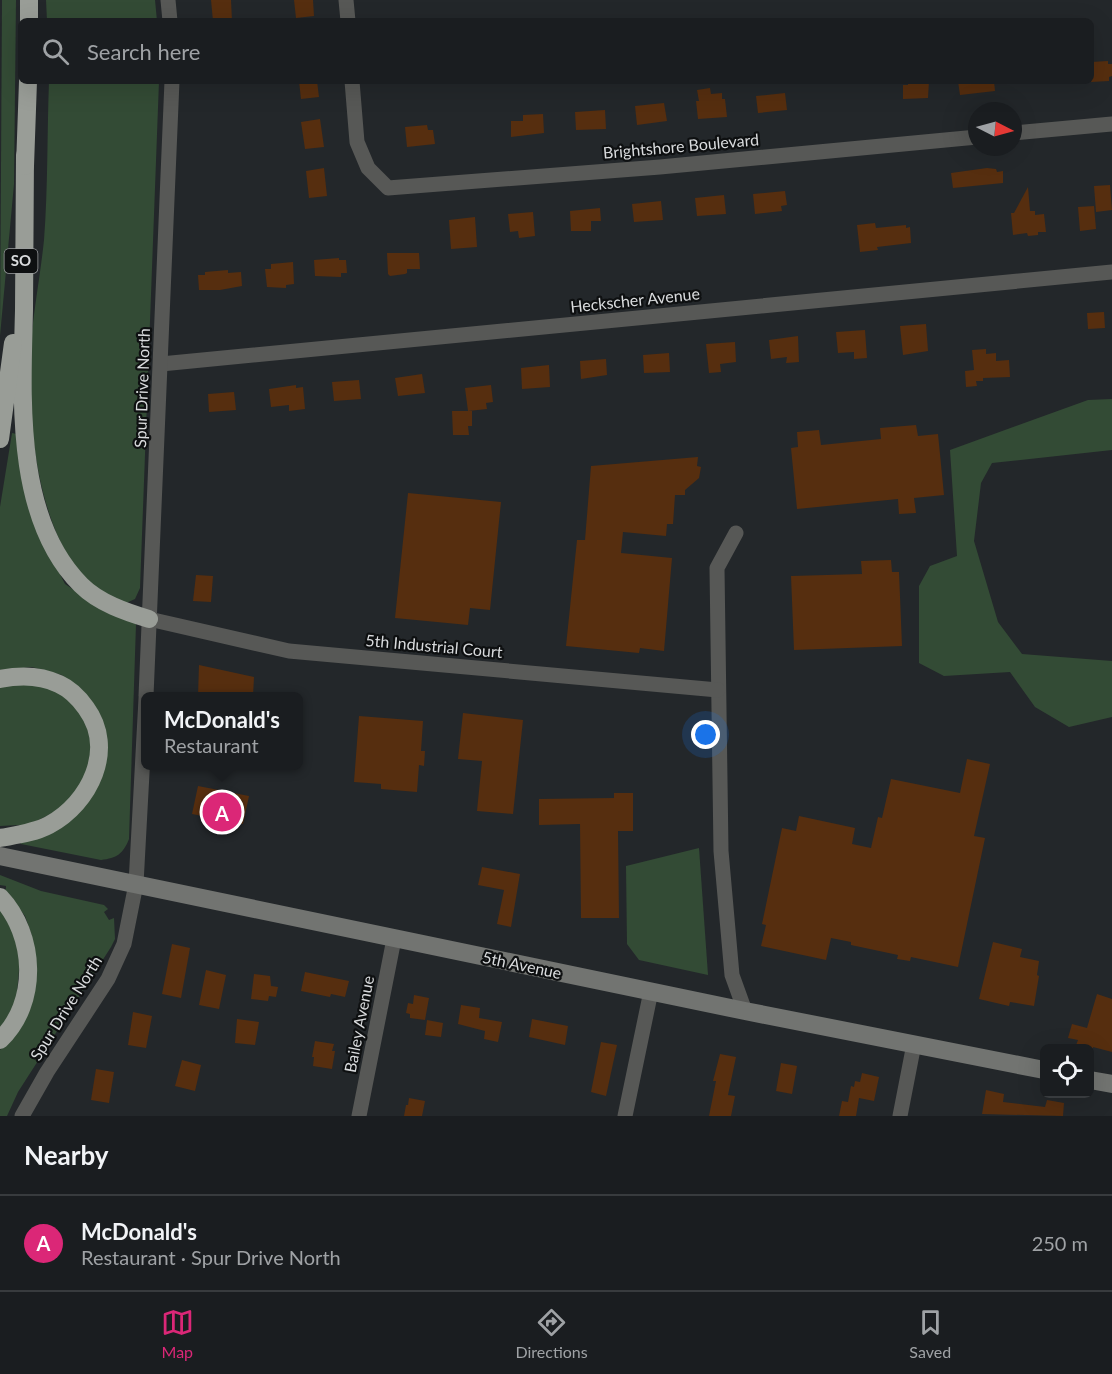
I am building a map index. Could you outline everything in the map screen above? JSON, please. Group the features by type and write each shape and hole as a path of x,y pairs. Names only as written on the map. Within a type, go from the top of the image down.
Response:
{"highway":[{"path":"29,0 29,18"},
{"name":"SO","path":"0,440 9,381 21,263 28,84"},
{"path":"25,155 22,394 26,445 34,493 44,529 61,561 81,586 102,601 149,620"},
{"path":"0,679 20,675 59,684 77,696 84,705 99,738 98,766 87,790 70,810 49,825 24,834 0,838"},
{"path":"0,897 17,921 26,948 29,975 23,1005 9,1032 0,1040"}],"main road":[{"name":"5th Avenue","path":"0,856 745,1011 1040,1069"},
{"path":"1094,1081 1112,1084"}],"street":[{"path":"168,0 170,18"},
{"path":"346,0 348,18"},
{"name":"Spur Drive North","path":"146,692 172,84"},
{"name":"Brightshore Boulevard","path":"352,84 357,142 368,168 388,188 660,167 968,137"},
{"path":"1022,132 1112,124"},
{"name":"Heckscher Avenue","path":"161,364 1112,272"},
{"path":"736,533 717,568 721,851 732,975 745,1011"},
{"name":"5th Industrial Court","path":"149,620 289,651 718,690"},
{"name":"Spur Drive North","path":"22,1116 47,1072 108,979 124,944 136,884 142,770"},
{"name":"Bailey Avenue","path":"358,1116 394,939"},
{"path":"625,1116 651,991"},
{"path":"900,1116 914,1044"}],"green space":[{"path":"2,0 16,0 14,184 0,336"},
{"path":"46,0 155,0 157,18 47,18"},
{"path":"49,84 159,84 140,588 135,599 124,604 96,589 74,565 57,534 45,499 37,461 32,423 30,357 44,240"},
{"path":"1112,399 1112,450 992,463 981,483 974,541 998,622 1022,654 1112,661 1112,717 1069,727 1035,707 1010,672 944,676 919,663 919,586 930,566 957,556 950,450 1088,400"},
{"path":"12,433 21,435 46,547 65,584 92,602 136,624 129,839 122,852 107,859 101,860 21,844 19,839 88,800 100,782 107,752 81,691 62,675 32,667 0,670 0,507"},
{"path":"26,679 70,695 93,736 89,778 64,807 21,829 19,825 0,826 0,685"},
{"path":"699,848 708,975 639,960 627,944 626,866"},
{"path":"0,875 41,891 104,905 108,909 104,912 109,920 114,918 115,939 18,1092 7,1116 0,1116 0,1050 22,1024 32,936 25,916 4,889 6,886 0,885"},
{"path":"0,904 21,946 16,1005 0,1033"}],"building":[{"path":"211,0 231,0 232,18 213,18"},
{"path":"294,0 313,0 314,16 296,18"},
{"path":"1108,61 1108,64 1112,64 1112,76 1109,77 1109,81 1094,82 1094,62"},
{"path":"299,84 317,84 319,97 301,99"},
{"path":"929,84 928,98 903,99 903,85"},
{"path":"958,84 994,84 995,91 960,95"},
{"path":"710,88 711,94 722,93 727,117 698,119 697,90"},
{"path":"785,93 787,110 758,113 756,96"},
{"path":"664,103 667,121 637,125 635,106"},
{"path":"605,110 606,129 576,130 575,112"},
{"path":"543,114 544,133 511,137 511,121 523,121 523,115"},
{"path":"320,119 324,147 305,149 301,122"},
{"path":"427,125 428,130 433,130 435,144 407,147 405,127"},
{"path":"324,168 327,196 309,198 306,171"},
{"path":"996,169 997,172 1003,171 1003,183 953,188 951,173"},
{"path":"1110,185 1112,210 1096,212 1094,186"},
{"path":"1028,187 1030,211 1035,211 1035,215 1044,214 1046,232 1028,236 1027,233 1013,235 1011,213 1014,213"},
{"path":"785,191 787,205 781,206 782,211 755,214 753,194"},
{"path":"724,195 726,214 697,216 695,198"},
{"path":"661,201 663,220 634,222 632,204"},
{"path":"1094,206 1096,229 1080,231 1078,207"},
{"path":"600,208 601,221 591,221 591,231 571,231 570,211"},
{"path":"533,212 535,236 519,238 518,231 510,232 508,214"},
{"path":"475,217 477,247 451,249 449,220"},
{"path":"875,223 876,228 906,225 906,228 910,227 911,243 877,247 878,250 860,252 857,225"},
{"path":"387,253 419,253 420,269 407,269 405,274 390,276"},
{"path":"339,258 339,260 346,260 347,273 341,273 341,277 315,276 314,260"},
{"path":"293,262 294,284 286,285 286,288 267,287 265,269 271,269 271,264"},
{"path":"228,270 228,273 241,272 242,286 220,290 199,290 198,275 205,275 205,272"},
{"path":"1104,312 1105,328 1088,329 1087,313"},
{"path":"926,324 928,351 903,355 900,326"},
{"path":"865,330 867,358 854,359 854,352 838,353 836,332"},
{"path":"798,336 799,362 786,363 787,357 771,359 769,340"},
{"path":"735,342 736,362 720,364 721,372 709,373 706,344"},
{"path":"986,349 986,354 996,353 996,361 1009,360 1010,377 983,378 983,381 976,381 977,386 966,387 965,371 974,370 972,350"},
{"path":"669,353 670,372 644,373 643,355"},
{"path":"606,359 607,375 581,379 580,361"},
{"path":"549,365 550,387 522,389 521,368"},
{"path":"422,374 425,393 398,396 395,378"},
{"path":"359,380 361,399 334,401 332,382"},
{"path":"296,385 296,388 303,387 305,409 289,411 289,405 271,407 269,389"},
{"path":"491,385 493,402 486,403 487,409 468,411 465,388"},
{"path":"234,392 236,410 209,412 208,394"},
{"path":"452,411 472,411 472,426 468,426 469,435 453,435"},
{"path":"916,425 918,436 938,434 944,495 914,498 916,513 899,514 898,499 797,509 791,448 798,447 797,432 819,430 821,445 881,439 880,428"},
{"path":"698,457 697,466 701,467 699,478 685,490 685,495 675,495 673,524 667,524 666,536 623,532 621,553 672,558 664,651 640,648 639,653 566,646 577,540 585,540 591,466"},
{"path":"408,493 501,502 490,610 470,608 468,625 395,618"},
{"path":"891,560 892,572 899,572 902,646 794,650 791,576 862,574 861,561"},
{"path":"196,575 213,576 211,602 193,601"},
{"path":"199,665 254,677 253,692 198,692"},
{"path":"463,713 523,720 513,814 477,811 482,761 458,759"},
{"path":"359,716 423,721 421,751 425,751 424,766 419,765 417,792 381,789 381,784 354,782"},
{"path":"967,759 990,764 974,836 985,838 958,967 911,957 910,961 897,959 898,955 851,945 851,942 831,938 826,960 761,946 766,925 762,924 782,828 796,831 799,816 855,828 852,844 871,848 878,817 882,818 891,779 960,793"},
{"path":"198,786 249,796 243,824 192,814"},
{"path":"614,793 633,793 633,831 618,831 619,918 581,918 580,824 539,825 539,799 614,798"},
{"path":"482,867 520,874 511,927 497,924 504,890 478,885"},
{"path":"993,942 1022,949 1020,957 1039,961 1034,1006 1010,1002 1009,1006 979,999"},
{"path":"172,944 190,948 181,998 162,994"},
{"path":"206,970 226,975 219,1009 199,1005"},
{"path":"305,972 349,981 345,997 331,994 330,997 301,991"},
{"path":"254,974 270,976 271,986 278,987 276,997 269,996 268,1001 251,999"},
{"path":"1097,994 1112,999 1112,1052 1094,1047 1094,1044 1076,1044 1078,1040 1068,1038 1072,1024 1087,1028"},
{"path":"414,995 429,998 425,1020 410,1018 410,1014 406,1013 408,1003 413,1004"},
{"path":"461,1005 480,1008 479,1018 502,1022 498,1042 484,1039 485,1031 458,1024"},
{"path":"133,1012 152,1016 146,1048 128,1045"},
{"path":"237,1019 259,1022 255,1045 235,1043"},
{"path":"532,1019 568,1026 565,1045 529,1037"},
{"path":"427,1020 443,1023 441,1037 425,1035"},
{"path":"315,1041 334,1044 332,1069 313,1066"},
{"path":"601,1042 617,1045 606,1096 591,1092"},
{"path":"720,1054 736,1057 728,1095 735,1096 731,1116 709,1116 716,1081 713,1081"},
{"path":"182,1060 201,1065 195,1091 175,1086"},
{"path":"781,1063 797,1066 792,1094 776,1091"},
{"path":"96,1069 114,1072 109,1103 91,1100"},
{"path":"862,1073 879,1077 874,1101 859,1098 856,1116 839,1116 842,1101 848,1102 851,1086 854,1087 855,1081 860,1082"},
{"path":"986,1090 1004,1094 1003,1102 1045,1107 1047,1100 1064,1103 1063,1116 982,1114"},
{"path":"409,1098 425,1101 422,1116 404,1116"}],"place":[{"name":"McDonald's","path":"222,812"}]}
